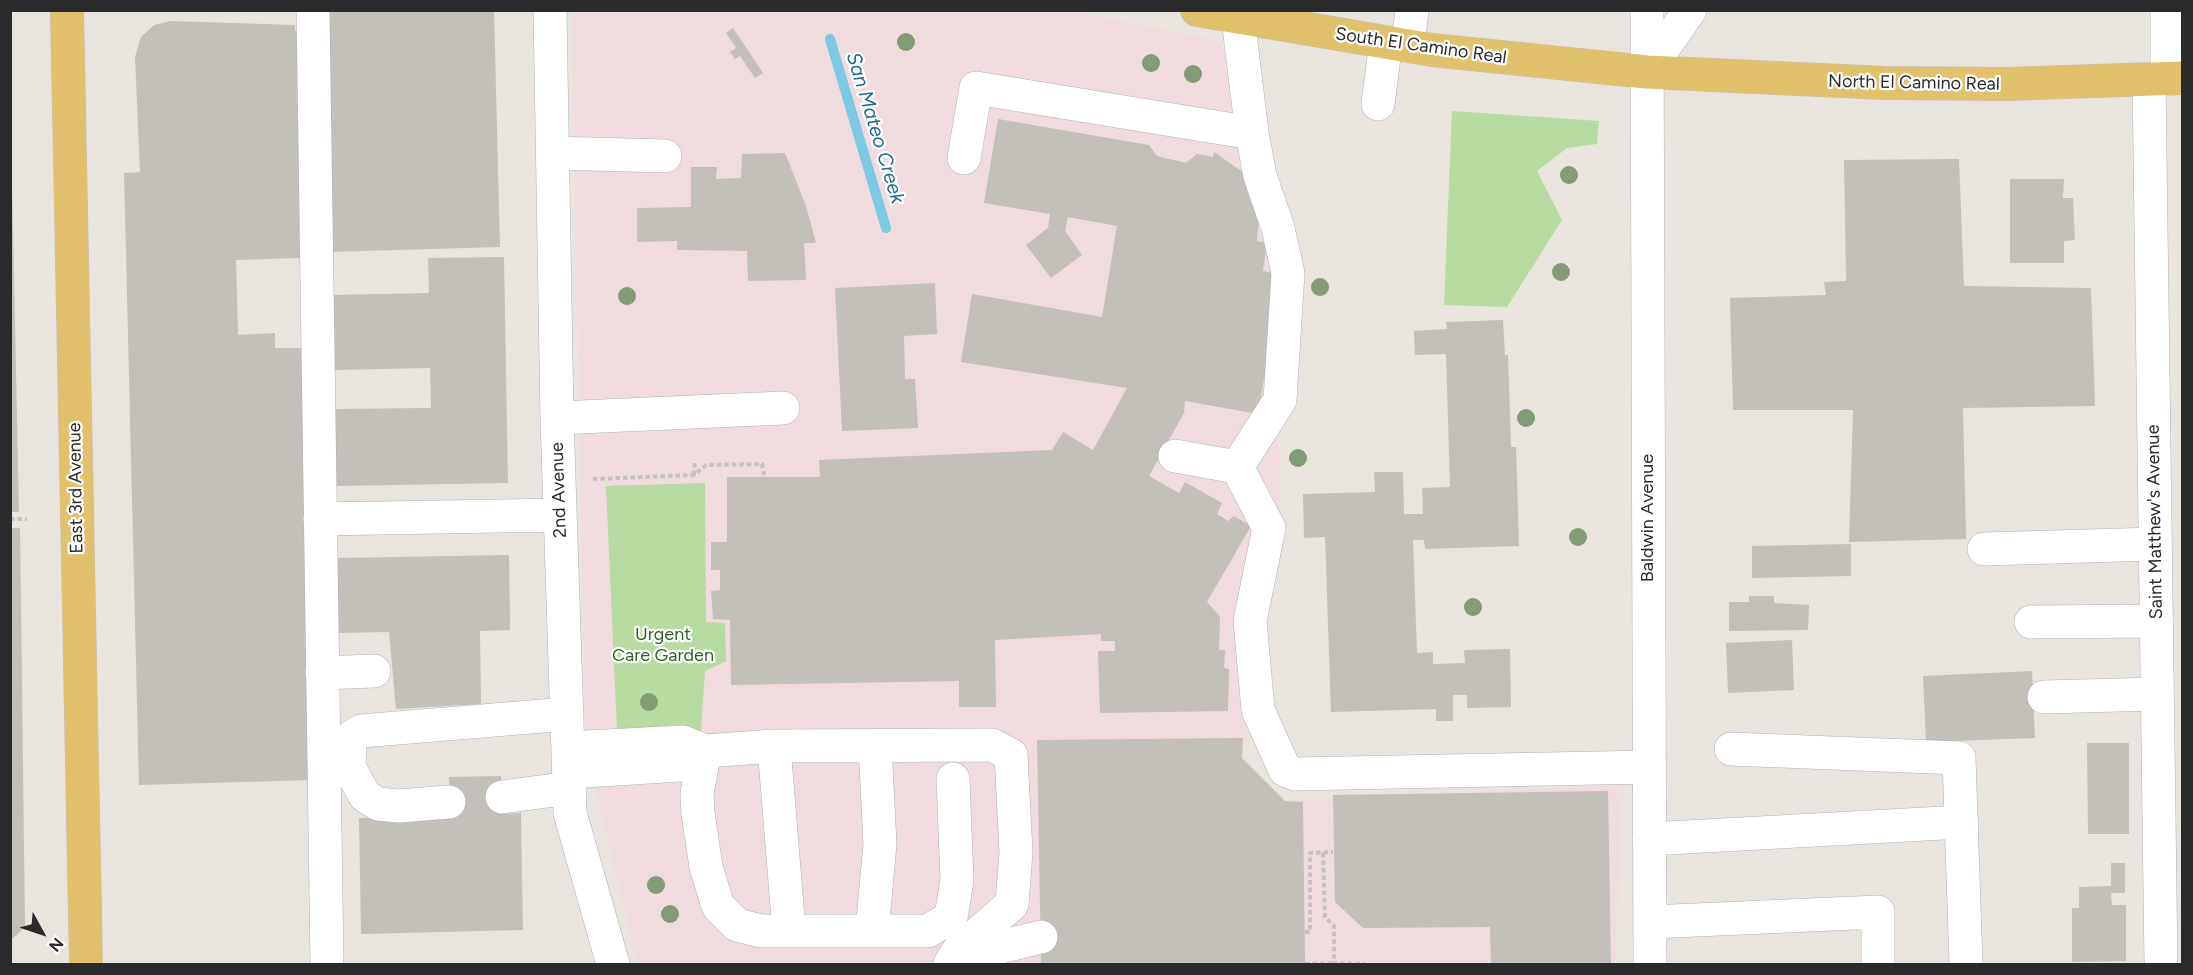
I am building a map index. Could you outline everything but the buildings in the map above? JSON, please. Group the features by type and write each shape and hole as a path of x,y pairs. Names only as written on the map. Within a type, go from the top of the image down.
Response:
{"main road":[{"name":"East 3rd Avenue","path":"67,10 86,964"},
{"name":"South El Camino Real","path":"1197,10 1432,50 1647,72"},
{"name":"North El Camino Real","path":"1647,72 1885,83 2007,84 2166,78"}],"street":[{"path":"313,10 327,964"},
{"name":"2nd Avenue","path":"550,10 557,418 570,813 613,964"},
{"path":"1378,104 1397,44 1412,10"},
{"name":"Baldwin Avenue","path":"1647,10 1649,839 1656,951"},
{"path":"1647,72 1690,10"},
{"name":"Saint Matthew's Avenue","path":"2161,964 2171,848 2170,793 2157,694 2155,544 2167,10"},
{"path":"1237,467 1280,400 1288,273 1278,228 1260,176 1252,133 1238,18"},
{"path":"964,158 976,88 1252,133"},
{"path":"553,153 665,156"},
{"path":"557,418 783,408"},
{"path":"1175,456 1237,467"},
{"path":"1237,467 1269,528 1250,621 1258,710 1285,770 1295,774 1649,767"},
{"path":"320,519 560,515"},
{"path":"1984,549 2155,544"},
{"path":"2031,622 2156,621"},
{"path":"322,674 374,671"},
{"path":"2044,697 2157,694"},
{"path":"323,731 356,733 567,714"},
{"path":"356,733 350,738 349,767 365,796 378,804 399,806 450,802"},
{"path":"872,931 880,844 875,745"},
{"path":"938,745 938,890"},
{"path":"502,797 569,769 680,765 705,751 774,746 992,745 1020,775 1011,904 958,951 950,964"},
{"path":"774,746 789,931"},
{"path":"1731,749 1959,758 1966,964"},
{"path":"705,751 697,793 698,813 706,867 718,906 737,925 761,931 928,931 951,917 957,880 953,779"},
{"path":"1649,839 1962,822"},
{"path":"1656,951 1878,912 1878,964"},
{"path":"967,964 976,953 1041,937"}],"path":[{"path":"694,475 695,460"},
{"path":"604,478 694,475 706,465 750,461 762,464 764,475"},
{"path":"10,519 27,519"},
{"path":"1305,932 1310,932 1310,853 1333,852"},
{"path":"1323,853 1325,917 1334,926 1335,963"},
{"path":"1305,964 1366,964"}],"shaded area":[{"path":"1068,10 1222,41 1260,194 1284,277 1277,397 1281,525 1242,758 1285,801 1623,785 1615,964 637,964 586,747 571,11"}],"green space":[{"path":"1452,111 1599,121 1597,144 1567,148 1537,171 1562,220 1507,307 1444,305"},
{"name":"Urgent Care Garden","path":"705,483 706,622 725,623 726,661 705,671 701,731 617,730 606,486"}],"waterway":[{"name":"San Mateo Creek","path":"830,39 886,228"}],"tunnel":[{"path":"449,802 502,797"}]}
